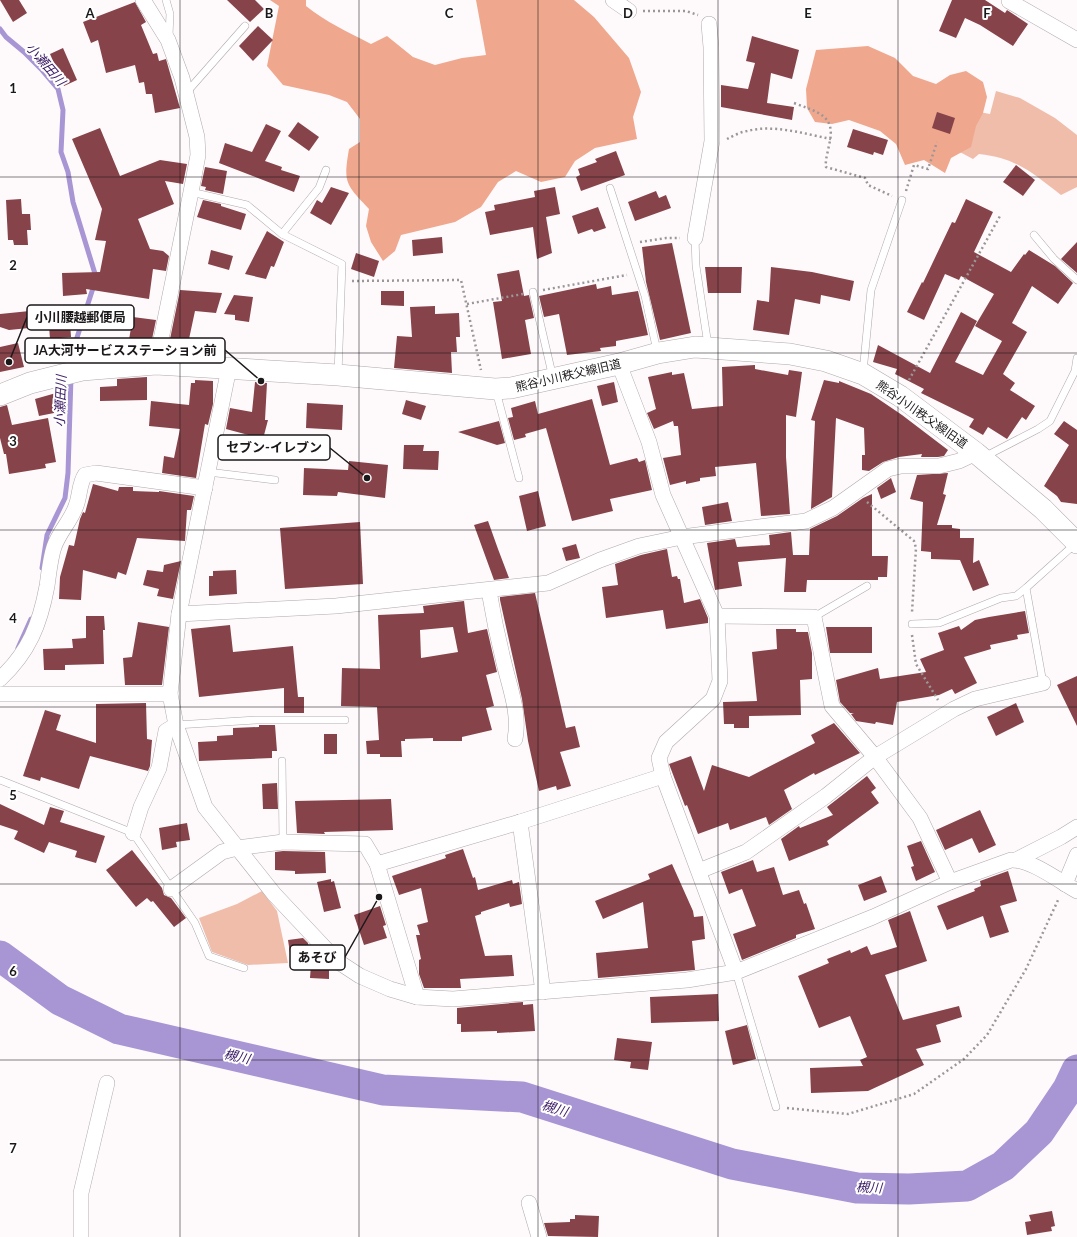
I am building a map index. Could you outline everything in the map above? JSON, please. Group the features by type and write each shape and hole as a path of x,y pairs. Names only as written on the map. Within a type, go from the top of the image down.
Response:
{"street":[{"path":"143,0 168,40 182,78 197,136 198,155 156,364"},
{"path":"612,0 629,11"},
{"path":"1008,0 1077,40"},
{"path":"695,238 712,141 711,47 708,24"},
{"name":"熊谷小川秩父線旧道","path":"0,395 30,383 82,370 156,364 338,376 490,389 511,388 619,364 658,353 708,347 790,354 826,361 863,374 900,396 979,455 1043,509 1077,543"},
{"path":"619,364 649,442 663,495 716,616 720,681 713,699 666,742 659,758 663,776 736,972"},
{"path":"229,368 179,614 170,694 176,725 205,807 274,894 337,961 360,976 390,989 416,997 453,999 687,980 736,972 873,917 950,882 1000,862 1018,859 1077,827"},
{"path":"179,614 336,606 489,591 548,583 600,560 639,546 682,537 806,521 833,508 858,492 888,469 901,466 939,466 979,455"},
{"path":"0,679 15,665 28,646 38,624 54,548 61,531 75,509 80,495 80,482 85,475 96,473 205,488"},
{"path":"489,591 498,637 516,711 517,727 515,739"},
{"path":"716,616 814,616 832,706 875,756 920,818 950,882"},
{"path":"698,871 746,852 826,796 875,756 947,714 975,699 1042,683"},
{"path":"0,694 170,694"},
{"path":"132,833 158,768 166,731 176,725"},
{"path":"377,864 520,822 663,776"},
{"path":"520,822 544,992"},
{"path":"171,889 222,852 237,848 283,842 365,844 377,864 416,997"},
{"path":"1018,859 1030,864 1071,888 1077,855"},
{"path":"81,1237 81,1193 107,1083"},
{"path":"529,1203 539,1237"}],"lane":[{"path":"166,0 170,14 168,40"},
{"path":"185,94 245,26"},
{"path":"282,234 319,188 326,170"},
{"path":"610,188 645,296 658,353"},
{"path":"191,192 247,205 282,234 342,264 338,376"},
{"path":"863,374 871,290 902,200"},
{"path":"1034,235 1054,259 1077,280"},
{"path":"695,238 696,266 708,347"},
{"path":"533,292 553,379"},
{"path":"979,455 1038,429 1050,421 1076,372 1077,358"},
{"path":"490,389 519,478"},
{"path":"208,472 276,480"},
{"path":"912,624 939,623 1001,598 1016,596 1077,543"},
{"path":"814,616 867,586"},
{"path":"1026,588 1042,683"},
{"path":"176,725 256,720 345,720"},
{"path":"282,761 283,842"},
{"path":"0,780 132,833 195,923 209,956 244,968"},
{"path":"736,972 776,1107"}],"path":[{"path":"629,11 686,11 697,14 708,24"},
{"path":"794,104 818,112 828,119 831,128 831,138 825,162 826,167 865,178 868,185 875,190 902,200 914,165 928,169 937,142"},
{"path":"712,141 724,140 748,130 766,129 782,130 831,138"},
{"path":"900,396 954,302 1000,216"},
{"path":"628,244 666,238 695,238"},
{"path":"467,304 638,273"},
{"path":"342,281 461,280 490,389"},
{"path":"858,492 874,509 914,541 916,548 912,624 916,664 947,714"},
{"path":"776,1107 848,1114 914,1094 964,1059 987,1035 1026,969 1057,906 1071,888"}],"shaded area":[{"path":"270,0 306,0 306,6 321,17 371,44 387,36 413,57 435,65 462,58 486,55 476,0 574,0 594,17 629,58 641,92 633,117 637,139 595,148 575,161 565,177 541,182 516,171 498,182 481,207 455,222 401,235 395,251 383,261 371,242 366,226 369,209 355,194 348,183 347,177 346,170 349,149 360,142 360,119 347,102 329,95 283,85 267,66 279,6"},
{"path":"868,46 895,58 913,76 936,84 950,75 966,71 983,82 987,97 983,113 976,126 971,147 951,158 945,173 924,160 905,165 896,144 880,131 849,120 832,124 815,122 807,108 806,89 816,50"},
{"path":"996,91 1020,98 1055,118 1077,135 1077,187 1061,195 1032,173 1014,163 1004,159 979,154 973,159 956,150 974,111 990,114"},
{"path":"262,891 277,911 288,963 248,965 212,952 199,918 237,904"}],"building":[{"path":"0,0 19,0 27,13 13,22"},
{"path":"227,0 255,0 264,9 250,22"},
{"path":"952,0 985,0 1005,13 1007,10 1028,24 1013,46 980,25 965,18 956,38 939,31"},
{"path":"135,2 146,22 141,25 153,54 157,53 159,61 166,59 180,108 155,113 152,94 146,94 144,82 139,83 135,65 106,73 98,40 91,43 83,22"},
{"path":"258,26 273,40 253,61 239,46"},
{"path":"752,36 799,50 792,79 771,73 767,103 794,107 792,120 721,107 721,85 748,89 755,63 746,61"},
{"path":"63,48 77,80 64,86 50,54"},
{"path":"937,112 955,118 950,134 932,128"},
{"path":"298,122 319,137 309,151 288,136"},
{"path":"266,124 281,131 265,161 282,167 281,170 300,176 294,192 219,163 225,143 252,152"},
{"path":"100,128 120,176 160,160 187,164 183,184 165,181 174,204 138,219 150,249 163,251 169,256 166,271 153,269 149,299 86,289 87,294 63,296 62,273 100,272 106,241 95,240 102,209 72,139"},
{"path":"853,129 888,140 883,155 874,152 873,155 847,147"},
{"path":"616,151 625,175 581,191 576,177 580,175 578,169 597,162 595,159"},
{"path":"1016,165 1035,180 1023,196 1003,182"},
{"path":"205,167 227,171 223,194 205,190 206,187 201,186"},
{"path":"331,187 349,193 331,225 310,213 317,200 322,203"},
{"path":"555,187 560,214 546,217 552,253 537,259 533,227 490,235 485,212 495,210 494,205 535,197 534,191"},
{"path":"656,191 659,198 666,195 671,208 635,221 628,202"},
{"path":"21,199 22,214 30,214 31,230 27,230 28,245 14,245 13,240 8,240 6,200"},
{"path":"966,199 993,212 974,252 1011,272 1024,254 1025,255 1029,250 1055,266 1073,283 1058,304 1032,286 1012,323 1027,332 1003,374 1015,383 1010,390 1035,406 1026,420 1022,417 1007,439 988,427 983,435 969,427 974,419 921,393 924,389 895,374 897,369 873,362 878,345 930,373 961,312 977,321 955,362 983,375 1002,341 975,326 994,294 961,276 959,280 945,274 924,320 907,312 922,282 923,283 952,222 955,223"},
{"path":"203,200 221,204 221,206 246,214 241,230 197,217"},
{"path":"598,207 606,228 594,232 592,229 578,234 572,216"},
{"path":"267,231 284,242 274,267 271,266 266,279 245,274"},
{"path":"442,237 443,253 413,256 412,240"},
{"path":"1077,242 1077,273 1061,259"},
{"path":"672,243 691,333 660,340 646,282 642,247"},
{"path":"211,250 233,256 229,270 208,264"},
{"path":"356,253 379,261 374,277 351,269"},
{"path":"705,267 742,267 741,293 708,293"},
{"path":"771,267 812,272 854,281 850,301 821,295 820,304 795,299 789,335 753,330 757,300 769,302"},
{"path":"519,270 524,296 529,295 534,318 525,320 531,354 502,359 493,302 502,301 497,274"},
{"path":"596,284 597,289 611,286 612,295 638,291 648,335 616,341 616,346 600,348 601,351 567,355 559,314 544,317 539,296"},
{"path":"180,290 222,293 216,313 195,311 186,353 168,349"},
{"path":"381,291 404,291 404,306 381,305"},
{"path":"234,295 253,297 249,322 235,320 235,315 224,314"},
{"path":"435,306 435,314 459,313 460,337 456,337 457,352 451,352 452,373 394,368 397,336 412,337 410,307"},
{"path":"69,307 71,337 50,339 49,326 9,330 0,327 0,314"},
{"path":"133,317 156,320 150,349 128,345"},
{"path":"18,343 24,367 0,372 0,347"},
{"path":"755,365 755,369 788,375 789,370 802,372 796,417 786,415 786,457 790,514 761,516 756,463 715,467 716,476 700,478 700,481 686,484 686,481 670,485 663,458 681,455 678,426 674,426 673,421 654,429 647,413 656,409 648,377 672,372 672,375 684,373 692,409 723,406 722,367"},
{"path":"147,377 147,400 100,401 100,387 117,386 117,379"},
{"path":"195,380 213,381 213,404 208,425 205,424 196,478 162,473 164,456 174,458 180,429 149,426 151,401 189,405 191,383 195,383"},
{"path":"824,380 839,383 839,381 871,394 902,415 948,450 944,456 921,457 922,454 899,457 883,462 869,471 862,470 862,455 865,455 864,428 836,418 832,497 811,509 815,421 811,420"},
{"path":"255,382 267,383 265,420 268,420 263,439 226,429 230,408 252,412"},
{"path":"614,382 618,402 602,406 597,386"},
{"path":"56,393 54,413 39,416 35,399"},
{"path":"592,399 610,465 637,458 639,462 645,460 652,490 610,499 613,511 572,521 546,428 525,434 526,437 514,440 508,418 513,417 511,408 535,401 538,414"},
{"path":"406,400 426,406 421,420 402,414"},
{"path":"307,403 343,405 342,430 306,428"},
{"path":"7,405 12,425 48,418 56,462 45,464 46,468 9,474 6,454 4,454 0,438 0,407"},
{"path":"499,421 505,443 497,445 458,432"},
{"path":"1064,421 1077,430 1077,504 1061,502 1057,496 1044,486 1069,445 1054,434"},
{"path":"404,445 424,445 423,451 439,451 438,470 403,469"},
{"path":"349,461 388,465 385,498 338,492 337,496 303,495 304,468 348,470"},
{"path":"948,473 943,494 946,495 937,525 952,525 952,528 960,529 960,538 974,538 973,563 979,560 989,585 973,591 960,560 931,559 931,552 921,551 923,502 910,499 917,475"},
{"path":"891,478 896,492 881,499 877,488"},
{"path":"93,484 118,491 119,487 133,487 133,491 159,491 194,496 191,510 187,510 185,541 137,538 126,575 118,572 116,579 83,570 81,600 59,599 60,577 69,545 74,546 80,519 83,512 85,513"},
{"path":"538,491 546,526 527,531 519,496"},
{"path":"872,494 872,556 888,556 887,577 878,577 878,580 807,580 806,592 784,592 786,558 738,562 742,586 715,590 707,543 735,539 737,547 770,545 769,535 791,532 793,555 809,555 810,529 837,516 863,498"},
{"path":"728,502 732,521 705,525 702,507"},
{"path":"488,521 509,578 494,580 474,525"},
{"path":"360,522 363,584 285,589 280,528"},
{"path":"576,544 580,558 566,561 562,548"},
{"path":"667,549 672,577 677,576 678,579 680,579 684,603 700,599 708,618 708,623 666,629 663,610 606,618 602,587 618,585 615,564 641,555"},
{"path":"181,561 173,599 157,596 159,589 143,585 147,570 163,572 164,565"},
{"path":"236,570 237,594 209,596 209,576 213,576 213,571"},
{"path":"535,593 566,728 575,726 580,747 560,752 571,786 557,790 556,786 539,791 528,741 522,699 500,600 500,597"},
{"path":"464,601 468,633 487,629 497,672 486,675 494,706 486,708 492,730 462,737 462,741 433,741 433,738 405,739 405,741 401,741 402,757 380,757 380,754 367,754 366,741 379,740 377,707 341,706 342,668 380,669 378,615 424,613 423,606","holes":["453,627 458,652 421,658 420,630"]},
{"path":"1025,611 1029,633 1017,635 1018,639 990,645 991,649 964,657 977,683 955,694 952,689 939,695 897,702 893,725 856,721 851,714 854,713 850,713 840,702 836,680 878,668 880,679 926,672 920,659 944,650 938,633 959,626 961,630 975,620"},
{"path":"86,616 104,616 104,664 65,665 65,670 44,670 43,649 73,648 72,639 86,638"},
{"path":"138,622 169,627 162,685 125,685 123,658 132,657"},
{"path":"230,625 233,652 293,646 298,697 304,697 304,713 284,713 284,688 199,697 191,629"},
{"path":"826,627 872,627 872,653 830,653"},
{"path":"776,629 796,629 796,632 808,632 812,653 812,679 800,680 801,715 749,716 749,728 734,728 734,724 724,724 723,702 757,701 752,652 777,649"},
{"path":"1077,676 1077,726 1057,685"},
{"path":"146,703 147,739 152,740 150,766 148,771 90,756 79,789 41,777 40,781 23,776 45,710 61,715 56,730 96,743 96,704"},
{"path":"1016,703 1024,722 996,736 987,717"},
{"path":"834,723 860,753 815,775 814,773 784,790 792,809 769,825 766,817 730,830 728,823 698,834 687,805 685,806 669,764 691,756 704,791 712,765 749,777 815,743 811,735"},
{"path":"259,725 275,725 277,751 272,751 272,758 199,761 198,742 217,741 217,736 233,735 233,728 259,727"},
{"path":"324,734 337,734 337,754 324,754"},
{"path":"867,776 876,788 871,792 879,803 827,841 829,845 789,861 781,839 799,826 800,828 833,815 827,807"},
{"path":"277,783 278,809 263,809 262,784"},
{"path":"391,799 393,830 324,832 325,834 297,833 295,801"},
{"path":"0,804 44,825 50,807 64,811 60,822 105,836 96,863 75,857 77,851 49,842 44,853 14,839 18,831 0,825"},
{"path":"980,810 996,845 979,853 972,838 945,850 936,830"},
{"path":"187,823 190,840 176,842 177,847 162,850 159,828"},
{"path":"921,841 935,872 916,881 911,867 914,866 907,846"},
{"path":"463,849 473,878 475,877 478,890 512,880 513,884 519,882 522,904 510,907 509,903 481,912 481,914 475,916 485,956 512,955 514,976 460,979 461,988 424,988 419,974 419,960 421,959 416,935 420,935 417,925 428,922 421,888 399,895 392,876 446,858 445,855"},
{"path":"132,850 162,888 164,895 171,898 186,918 174,927 153,901 151,902 147,898 136,907 106,870"},
{"path":"275,852 325,852 326,873 295,874 295,871 275,870"},
{"path":"753,860 757,872 774,867 783,895 799,890 804,904 806,903 815,929 796,935 796,938 742,960 733,934 756,926 742,889 729,894 721,872"},
{"path":"672,864 693,911 694,917 703,916 705,939 692,941 695,970 598,978 596,953 648,948 643,902 603,919 595,901 650,879 648,874"},
{"path":"1008,871 1017,901 1000,906 1009,932 990,938 983,916 947,930 937,906 975,891 974,889 981,886 980,881"},
{"path":"881,876 887,892 864,901 858,885"},
{"path":"331,879 331,882 334,881 341,908 324,912 317,882"},
{"path":"380,906 386,925 383,926 387,938 364,945 354,915"},
{"path":"910,911 927,961 885,975 903,1020 959,1006 962,1017 936,1025 941,1042 916,1049 924,1065 868,1091 811,1093 810,1068 863,1066 860,1060 867,1057 850,1016 819,1028 798,976 829,963 827,959 850,950 851,953 867,946 871,955 897,947 888,920"},
{"path":"303,938 308,943 309,950 290,953 288,940"},
{"path":"311,965 329,965 329,979 310,978"},
{"path":"718,994 719,1021 651,1023 650,997"},
{"path":"523,1002 523,1005 533,1004 535,1031 497,1033 497,1031 461,1032 461,1024 457,1024 457,1008"},
{"path":"747,1025 756,1059 733,1065 725,1031"},
{"path":"617,1038 652,1042 648,1070 630,1068 631,1062 614,1060"},
{"path":"1052,1211 1055,1226 1051,1227 1052,1231 1027,1235 1025,1222 1031,1221 1029,1215"},
{"path":"575,1215 599,1216 598,1237 548,1236 544,1223 570,1222 570,1219 575,1219"}],"waterway":[{"name":"小瀬田川","path":"0,29 6,37 41,69 58,89 63,110 61,152 68,172 73,202 96,277"},
{"name":"小瀬田川","path":"71,367 72,353 94,285"},
{"name":"小瀬田川","path":"42,568 47,535 65,498 68,473 71,377"},
{"name":"小瀬田川","path":"18,648 31,619"},
{"name":"槻川","path":"0,956 60,1000 119,1029 383,1090 522,1097 732,1164 857,1188 909,1189 967,1186 1003,1166 1039,1132 1068,1089 1077,1070"}],"place":[{"name":"小川腰越郵便局","path":"9,362"},
{"name":"JA大河サービスステーション前","path":"261,381"},
{"name":"セブン-イレブン","path":"367,478"},
{"name":"あそび","path":"379,897"}]}
